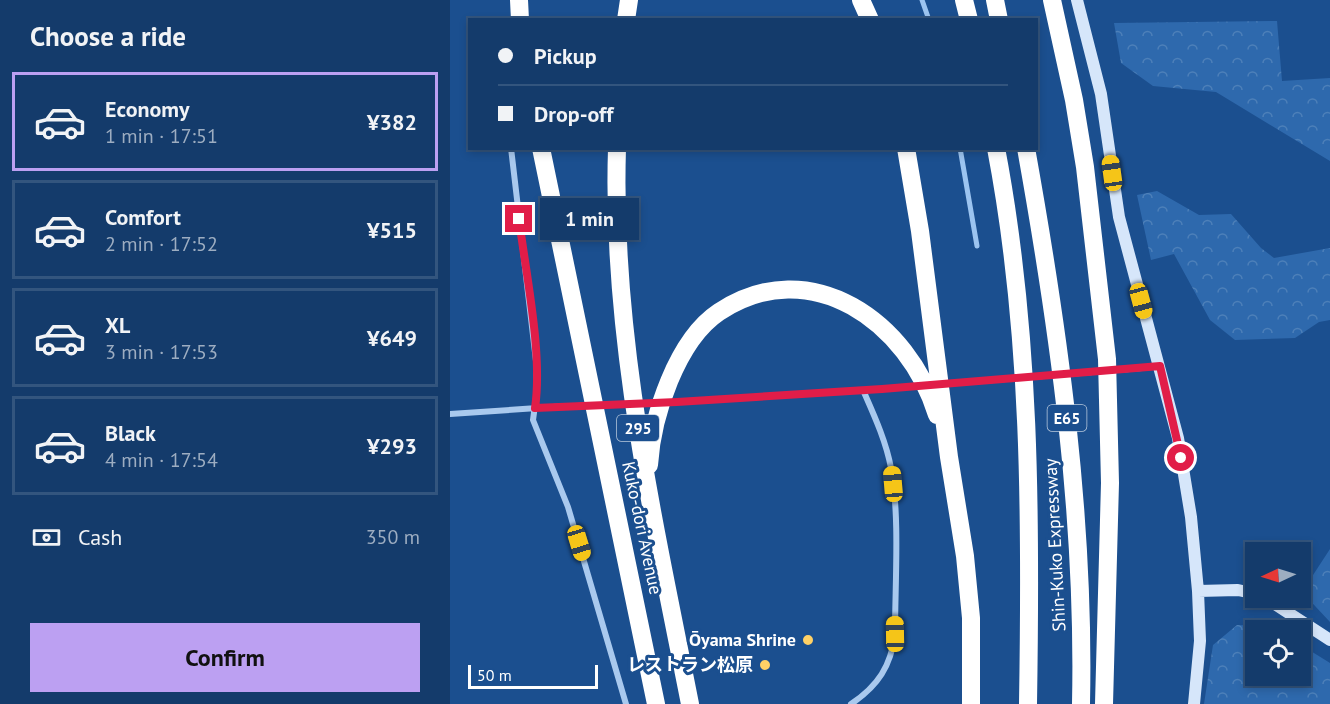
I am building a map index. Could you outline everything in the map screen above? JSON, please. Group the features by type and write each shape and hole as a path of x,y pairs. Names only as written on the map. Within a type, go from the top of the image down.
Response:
{"highway":[{"path":"519,0 520,18"},
{"path":"626,18 629,0"},
{"path":"861,0 869,18"},
{"path":"964,0 968,18"},
{"path":"995,0 999,18"},
{"path":"1041,0 1055,34 1074,100"},
{"path":"1052,0 1074,100 1101,299 1110,423 1104,704"},
{"name":"Kuko-dori Avenue","path":"542,150 656,704"},
{"name":"Kuko-dori Avenue","path":"617,150 618,243 628,366 648,493 690,704"},
{"path":"906,150 920,231 949,457 969,588 971,704"},
{"name":"E65","path":"996,150 1020,317 1028,514 1028,704"},
{"name":"E65","path":"1026,150 1063,382 1072,463 1082,603 1082,704"},
{"path":"648,493 650,453 665,393 690,341 718,312 747,298 775,291 820,292 845,301 867,314 887,331 919,374 935,410 949,457"}],"street":[{"path":"1077,0 1101,94 1119,217 1178,438 1191,518 1198,591 1200,641 1194,704"},
{"path":"511,150 536,361 537,390 533,420 568,507 626,704"},
{"path":"450,414 882,389 1160,366"},
{"path":"851,704 868,692 885,672 893,654 895,634 894,496 891,468 882,434 863,390"},
{"path":"1198,591 1245,592"},
{"path":"1281,608 1330,640"}],"green space":[{"path":"1277,21 1282,81 1330,78 1330,161 1216,92 1153,86 1121,63 1114,23"},
{"path":"1157,191 1199,215 1231,214 1261,248 1274,258 1330,248 1330,320 1319,322 1295,338 1235,340 1210,320 1174,254 1151,260 1137,195"},
{"path":"1330,549 1330,622 1311,602 1311,578"},
{"path":"1237,625 1245,625 1245,686 1311,686 1311,651 1330,663 1330,704 1204,704 1213,645"}],"waterway":[{"path":"922,0 928,18"},
{"path":"960,150 977,246"}],"place":[{"name":"Ōyama Shrine","path":"808,640"},
{"name":"レストラン松原","path":"765,665"}],"route":[{"path":"519,219 536,361 535,408 882,389 1160,366 1181,458"}]}
